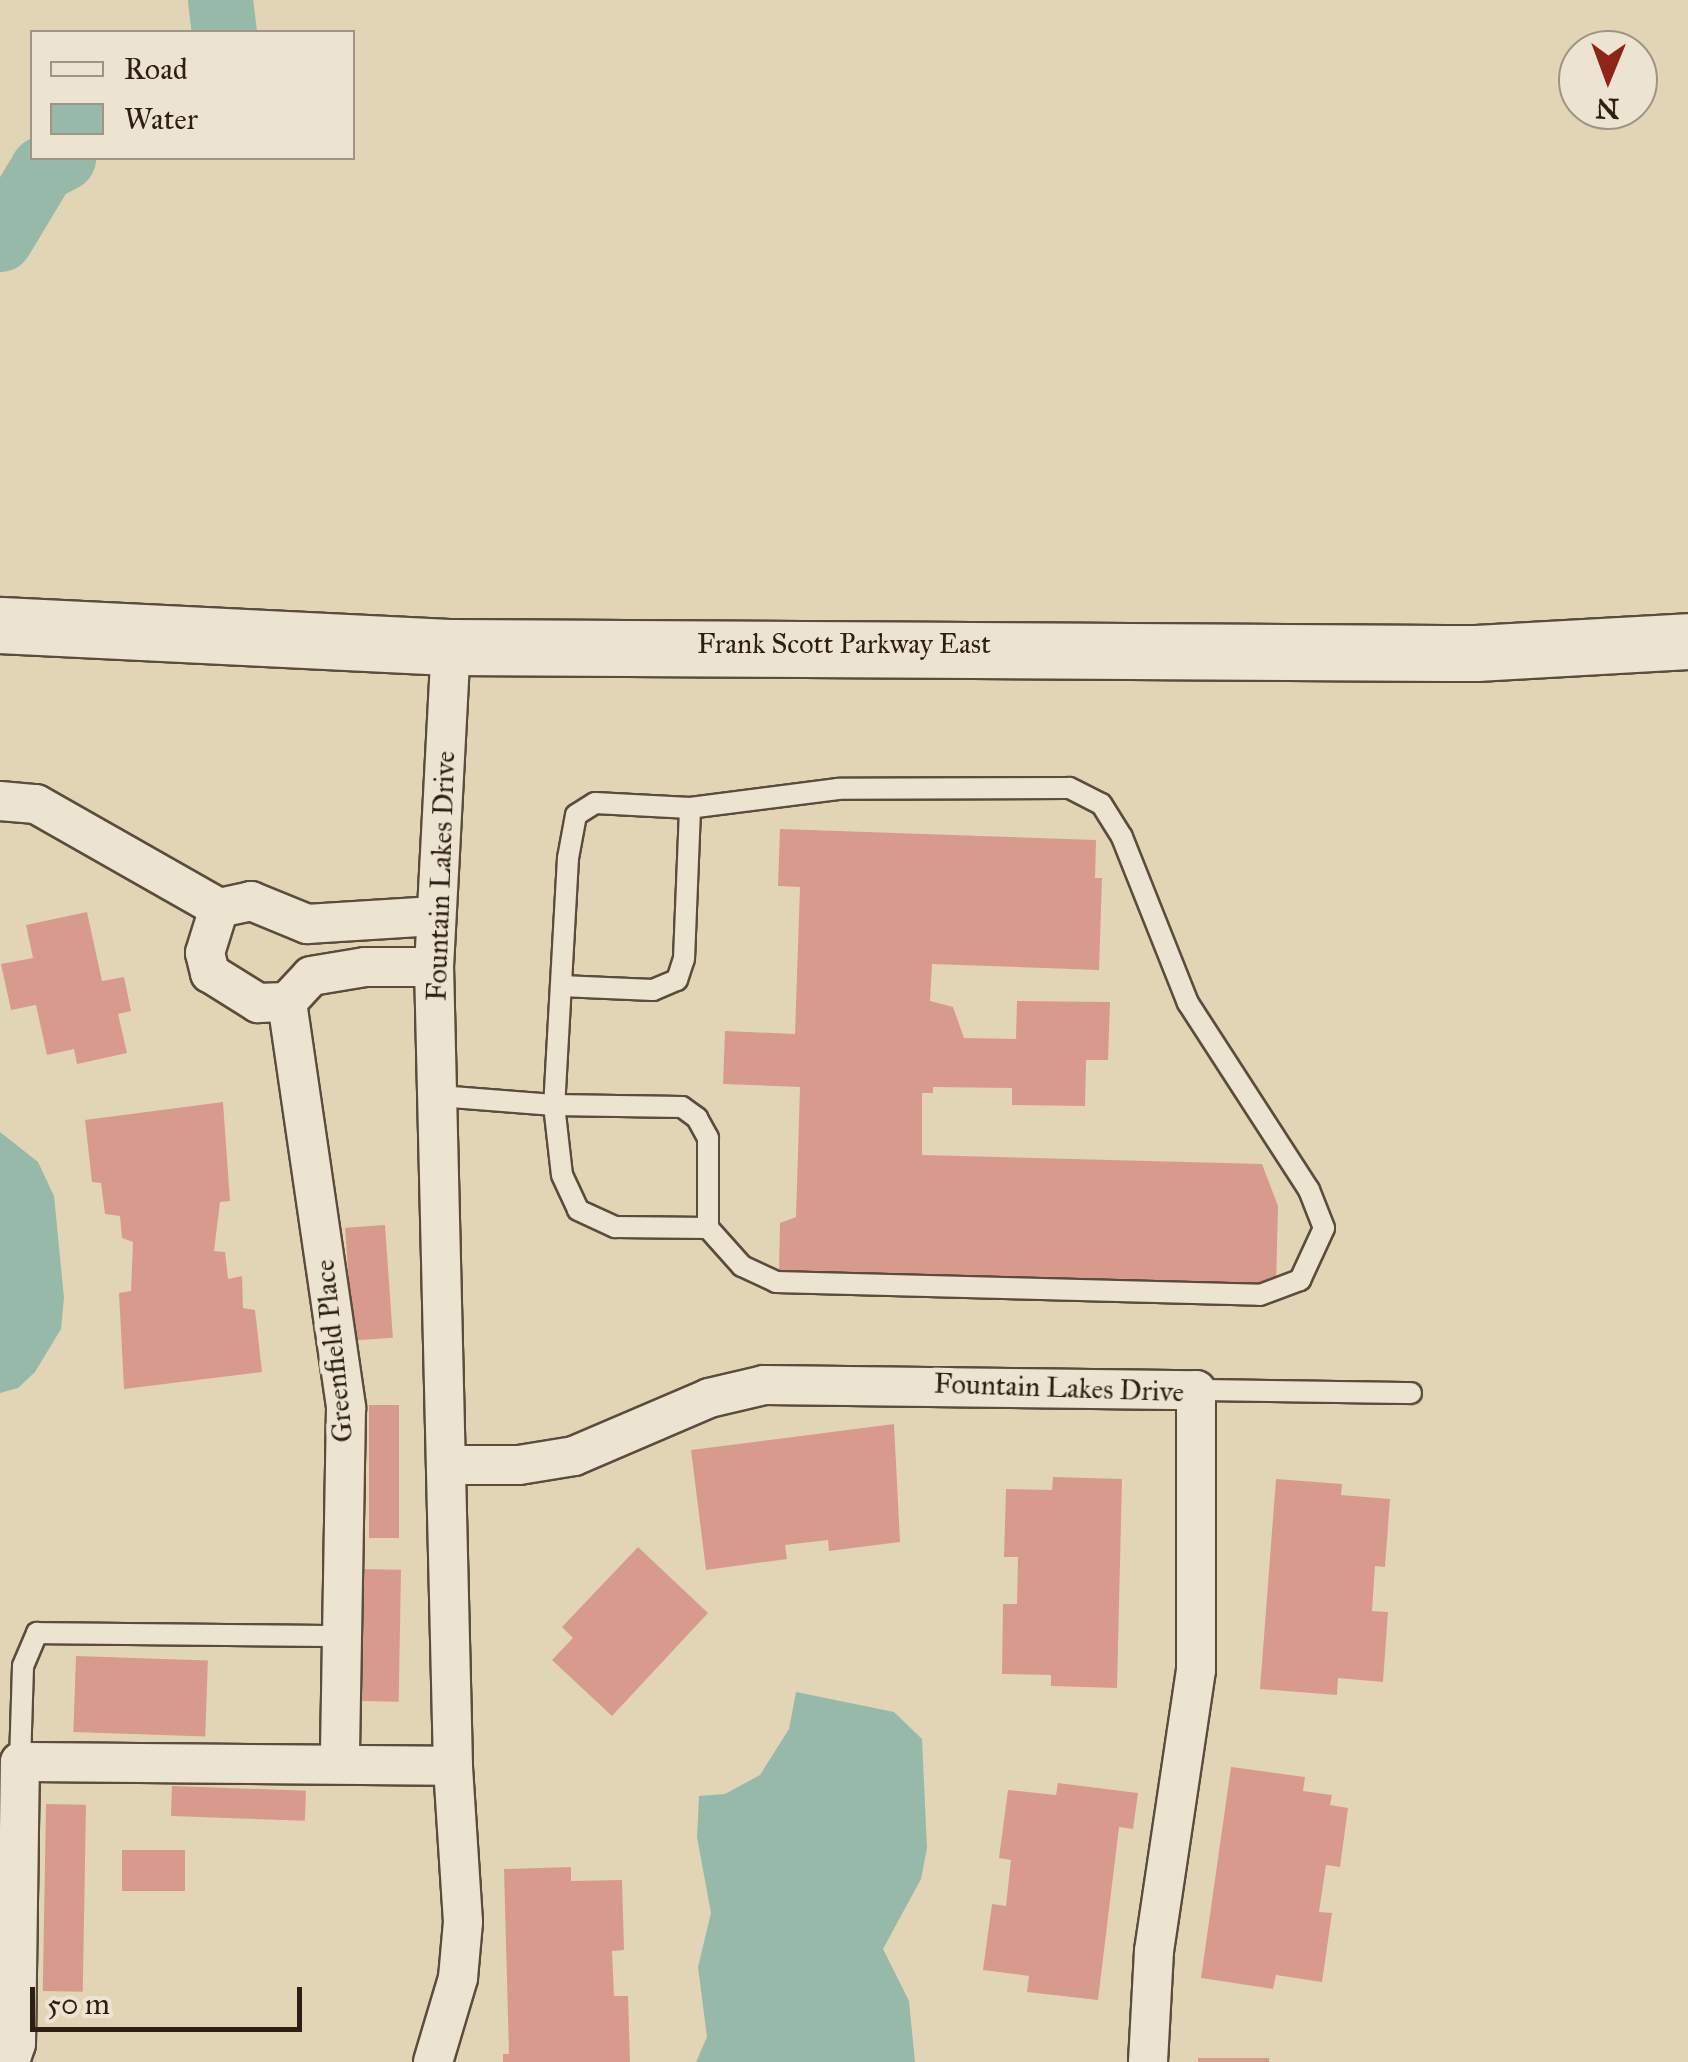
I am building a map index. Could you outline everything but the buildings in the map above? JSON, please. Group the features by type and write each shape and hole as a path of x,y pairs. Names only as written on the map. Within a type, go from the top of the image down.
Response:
{"main road":[{"name":"Frank Scott Parkway East","path":"0,625 451,647 1140,646 1476,652 1688,641"}],"street":[{"name":"Fountain Lakes Drive","path":"432,2062 458,1978 463,1922 453,1766 434,967 451,647"},
{"path":"0,801 36,804 219,908 250,901 306,924 435,916"},
{"path":"219,908 205,953 210,974 258,1002 287,1002 311,976 365,967 434,967"},
{"name":"Greenfield Place","path":"287,1002 346,1408 340,1764"},
{"name":"Fountain Lakes Drive","path":"446,1465 520,1466 574,1456 709,1398 764,1384 1196,1390 1196,1670 1154,1951 1148,2062"},
{"path":"10,2062 16,2044 20,1762 453,1766"}],"lane":[{"path":"439,1096 554,1105 682,1106 697,1118 708,1138 708,1228 742,1266 776,1282 1260,1296 1300,1280 1324,1228 1270,1126 1188,1003 1122,836 1101,804 1069,788 838,789 690,808 594,803 576,815 561,986 554,1105 562,1175 578,1210 615,1228 708,1228"},
{"path":"561,986 653,990 677,980 684,959 690,808"},
{"path":"1196,1390 1412,1393"},
{"path":"20,1762 23,1666 37,1633 342,1636"}],"water":[{"path":"0,1132 38,1162 54,1196 64,1298 61,1329 35,1372 18,1388 0,1393"},
{"path":"796,1692 894,1712 922,1739 927,1848 921,1879 883,1949 909,2001 915,2062 696,2062 707,2037 698,1967 711,1913 697,1837 699,1796 725,1794 760,1775 789,1729"}],"waterway":[{"path":"220,0 224,30"},
{"path":"0,239 42,169 59,160"}]}
